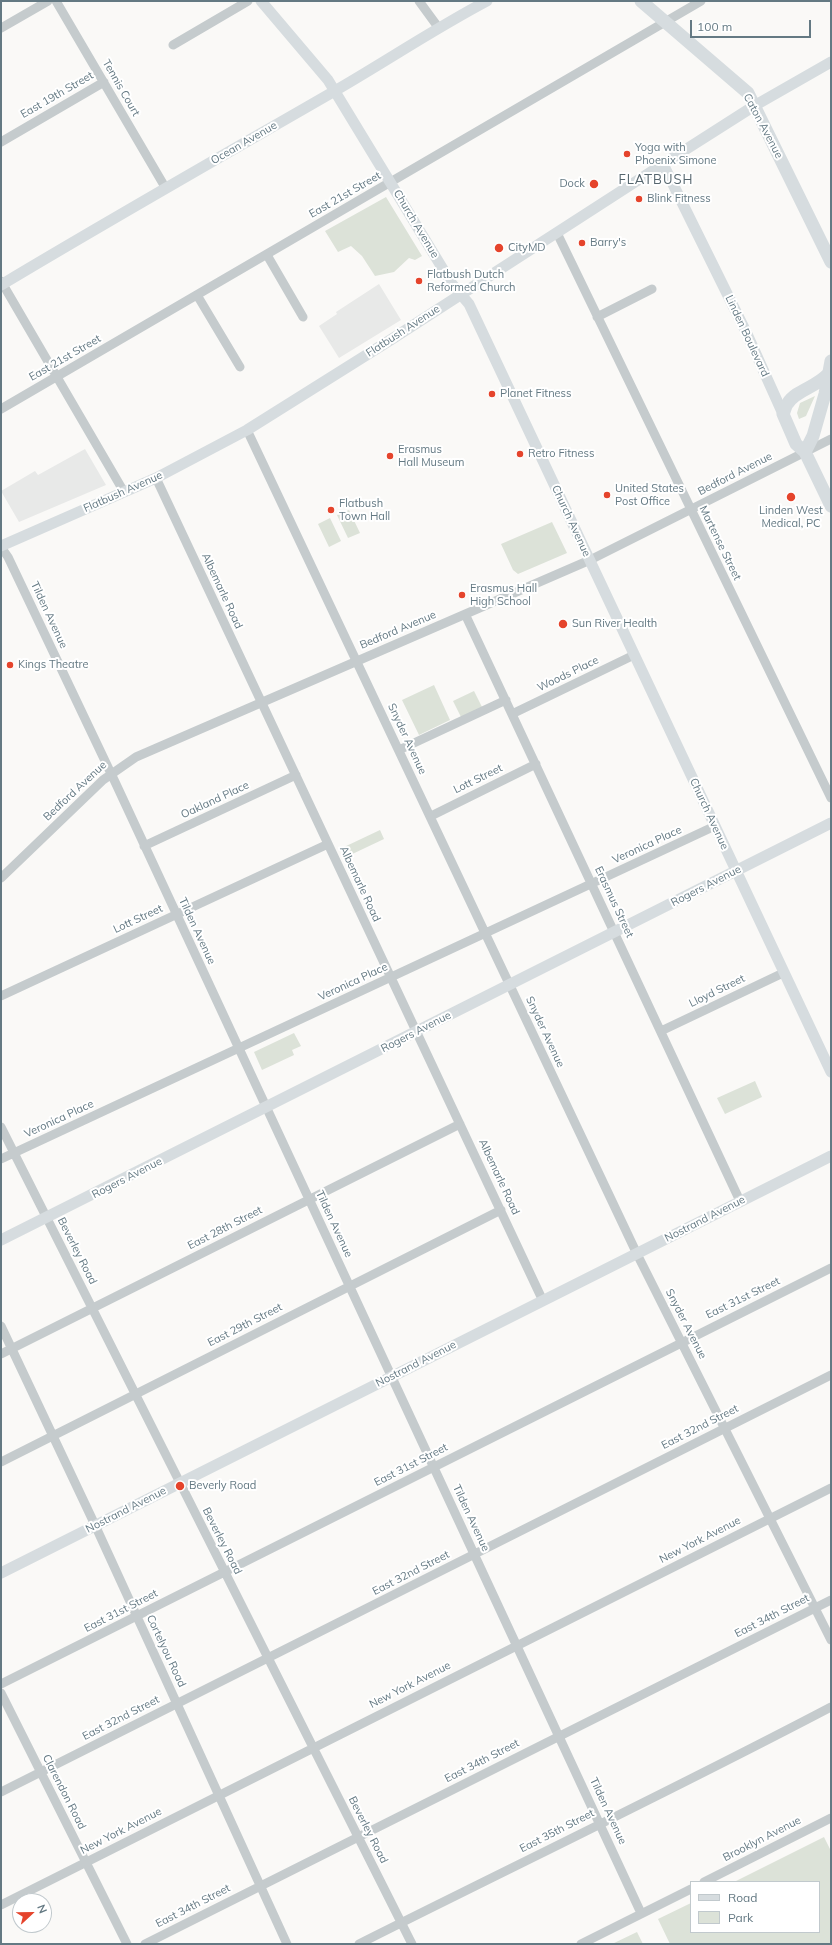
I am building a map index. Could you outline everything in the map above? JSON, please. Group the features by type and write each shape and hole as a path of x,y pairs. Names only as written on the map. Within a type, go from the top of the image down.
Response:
{"highway":[{"name":"Caton Avenue","path":"642,1 748,93 831,262"},
{"path":"783,414 787,403 794,396 816,385 830,373"},
{"path":"805,452 813,436 826,394 830,373"},
{"name":"Linden Boulevard","path":"783,414 796,444 805,452 831,506"}],"main road":[{"name":"Church Avenue","path":"261,1 328,80 452,284 469,304 783,973 831,1072"},
{"name":"Ocean Avenue","path":"2,283 165,187 335,91 438,27 487,1"},
{"name":"Flatbush Avenue","path":"1,546 156,478 247,430 754,106 831,63"},
{"name":"Linden Boulevard","path":"662,164 744,327 783,414"},
{"name":"Rogers Avenue","path":"1,1240 831,823"},
{"name":"Nostrand Avenue","path":"1,1573 831,1156"}],"street":[{"path":"1,28 48,1"},
{"name":"Tennis Court","path":"56,1 165,187"},
{"path":"174,45 248,1"},
{"path":"419,1 438,27"},
{"name":"East 21st Street","path":"1,409 701,1"},
{"name":"East 19th Street","path":"1,142 104,82"},
{"name":"Martense Street","path":"556,233 831,798"},
{"path":"267,255 303,317"},
{"path":"2,283 124,492"},
{"path":"597,316 652,289"},
{"path":"197,295 240,367"},
{"name":"Snyder Avenue","path":"247,430 637,1254 831,1640"},
{"name":"Bedford Avenue","path":"1,878 111,774 128,761 590,560 831,439"},
{"name":"Albemarle Road","path":"156,478 543,1301"},
{"name":"Tilden Avenue","path":"1,546 8,557 111,774 391,1377 560,1736 641,1913"},
{"name":"Erasmus Street","path":"465,614 740,1201"},
{"name":"Woods Place","path":"512,714 634,655"},
{"path":"399,750 506,700"},
{"name":"Lott Street","path":"430,816 536,764"},
{"name":"Oakland Place","path":"144,846 296,775"},
{"name":"Veronica Place","path":"1,1159 715,826"},
{"name":"Lott Street","path":"1,996 328,844"},
{"name":"Lloyd Street","path":"661,1031 783,973"},
{"name":"East 28th Street","path":"1,1354 460,1124"},
{"name":"Beverley Road","path":"1,1127 412,1944"},
{"name":"East 29th Street","path":"1,1462 501,1210"},
{"name":"East 31st Street","path":"1,1684 831,1268"},
{"name":"Cortelyou Road","path":"1,1326 220,1795 287,1944"},
{"name":"East 32nd Street","path":"1,1792 831,1375"},
{"name":"New York Avenue","path":"1,1905 831,1488"},
{"name":"East 34th Street","path":"145,1944 831,1600"},
{"name":"Clarendon Road","path":"1,1693 127,1944"},
{"name":"East 35th Street","path":"359,1944 600,1822 721,1765 831,1707"},
{"name":"Brooklyn Avenue","path":"706,1881 831,1818"},
{"path":"581,1944 690,1889"}],"shaded area":[{"path":"379,284 401,320 339,358 319,326 337,314 336,312"},
{"path":"85,449 106,485 19,522 1,491 35,471 38,475"}],"green space":[{"path":"386,197 422,256 415,260 409,258 394,272 375,276 362,256 351,246 338,252 325,231"},
{"path":"815,396 806,416 799,419 797,413 800,403"},
{"path":"349,510 360,533 348,538 337,515"},
{"path":"330,518 341,541 329,547 318,524"},
{"path":"552,522 567,553 518,574 513,570 501,544"},
{"path":"434,685 450,720 419,735 402,700"},
{"path":"474,691 482,707 461,717 453,701"},
{"path":"380,830 384,839 346,857 342,848"},
{"path":"294,1033 301,1046 292,1050 294,1055 262,1070 254,1052"},
{"path":"755,1081 762,1097 725,1114 717,1098"},
{"path":"824,1837 831,1851 831,1944 670,1944 658,1919 690,1903 690,1933 820,1933 820,1881 736,1881"},
{"path":"637,1932 643,1944 612,1944"}],"place":[{"name":"Yoga with Phoenix Simone","path":"627,154"},
{"name":"Dock","path":"594,184"},
{"name":"Blink Fitness","path":"639,199"},
{"name":"Barry's","path":"582,243"},
{"name":"CityMD","path":"499,248"},
{"name":"Flatbush Dutch Reformed Church","path":"419,281"},
{"name":"Planet Fitness","path":"492,394"},
{"name":"Retro Fitness","path":"520,454"},
{"name":"Erasmus Hall Museum","path":"390,456"},
{"name":"United States Post Office","path":"607,495"},
{"name":"Linden West Medical, PC","path":"791,497"},
{"name":"Flatbush Town Hall","path":"331,510"},
{"name":"Erasmus Hall High School","path":"462,595"},
{"name":"Sun River Health","path":"563,624"},
{"name":"Kings Theatre","path":"10,665"},
{"name":"Beverly Road","path":"180,1486"}],"district":[{"name":"FLATBUSH","path":"656,180"}]}
